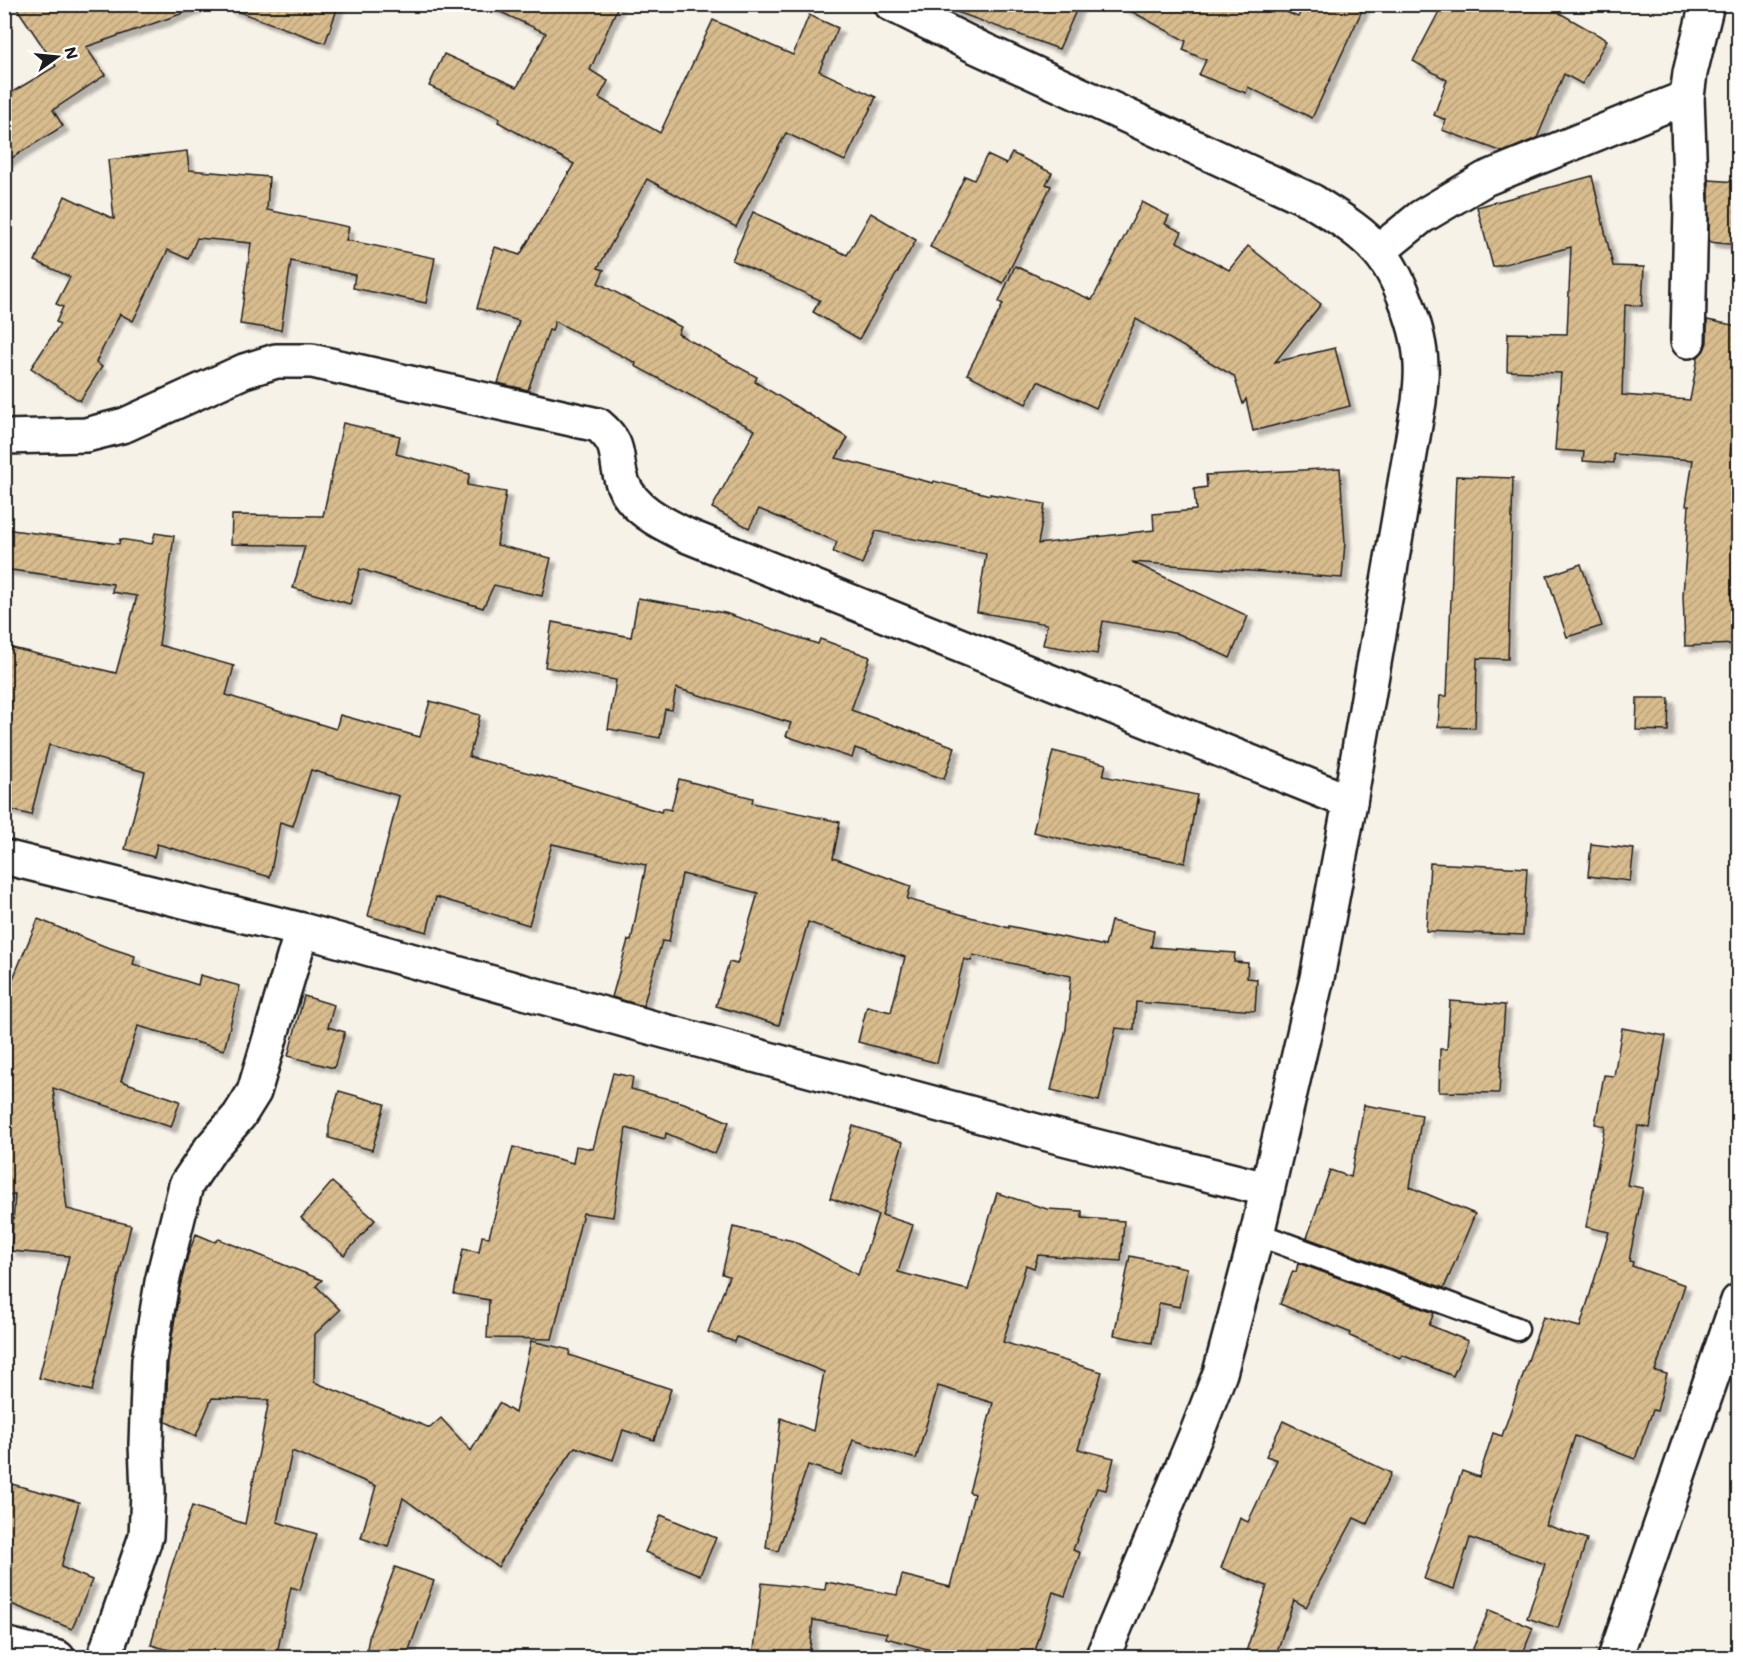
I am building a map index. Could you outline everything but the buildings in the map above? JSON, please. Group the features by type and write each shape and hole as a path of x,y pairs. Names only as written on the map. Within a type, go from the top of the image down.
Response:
{"street":[{"path":"891,4 975,46 1312,201 1350,225 1379,251 1401,288 1415,328 1421,365 1419,402 1350,802 1317,978 1257,1234 1220,1373 1102,1658"},
{"path":"1688,341 1691,208 1687,97 1697,39 1707,4"},
{"path":"1379,251 1421,217 1485,179 1687,97"},
{"path":"4,437 86,435 125,425 244,371 276,361 312,361 598,425 611,436 617,447 624,486 632,498 654,519 671,528 1350,802"},
{"path":"4,857 302,930 1036,1131 1266,1189"},
{"path":"104,1658 146,1536 148,1360 162,1282 186,1185 211,1148 240,1116 254,1092 302,930"},
{"path":"1615,1658 1738,1301"},
{"path":"4,1644 58,1658"}],"lane":[{"path":"1257,1234 1517,1329"}]}
